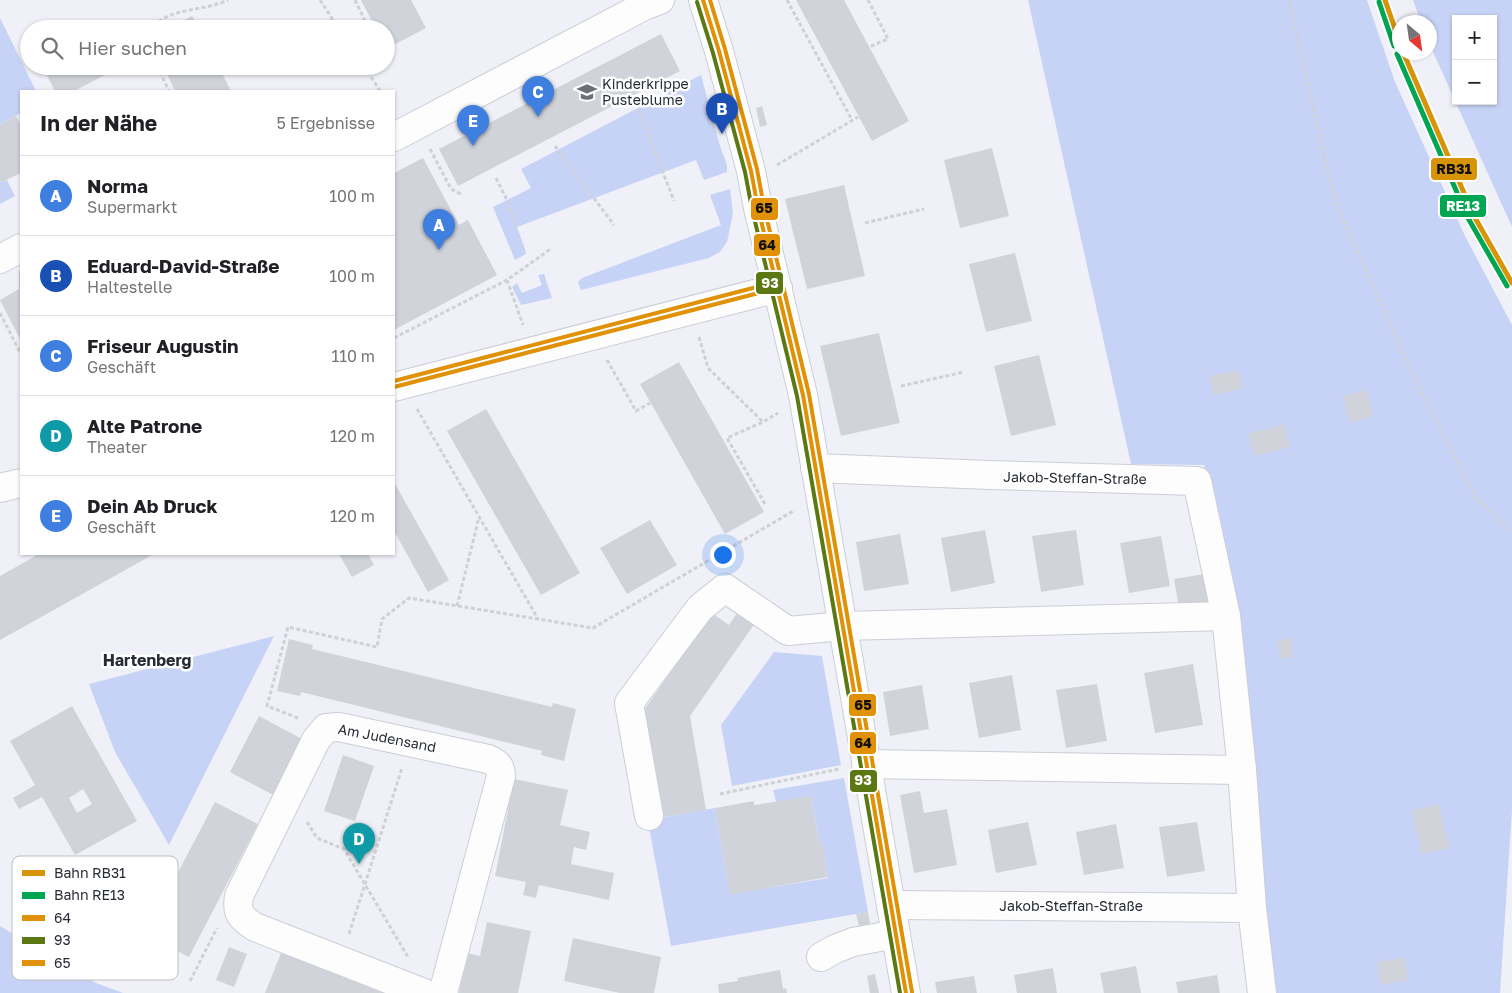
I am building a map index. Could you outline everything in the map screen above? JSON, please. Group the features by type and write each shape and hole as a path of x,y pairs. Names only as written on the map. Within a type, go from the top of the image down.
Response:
{"street":[{"path":"395,136 644,6 660,0"},
{"path":"703,0 726,76 753,180 803,395 906,993"},
{"path":"0,259 20,249"},
{"path":"398,386 778,288"},
{"name":"Jakob-Steffan-Straße","path":"815,468 1197,481 1226,616 1242,770 1252,908 1262,993"},
{"path":"0,488 20,483"},
{"path":"649,816 629,704 700,608 725,588 788,631 843,626 1226,616"},
{"name":"Am Judensand","path":"237,907 239,896 316,740 326,728 339,727 496,762 501,768 501,776 443,993"},
{"path":"866,764 1242,770"},
{"name":"Jakob-Steffan-Straße","path":"891,905 1252,908"},
{"path":"237,907 239,913 255,928 424,993"},
{"path":"821,958 835,948 853,942 896,934"}],"path":[{"path":"161,20 179,12 219,4 228,0"},
{"path":"320,0 333,20"},
{"path":"355,0 365,20"},
{"path":"787,0 852,120"},
{"path":"868,0 888,39 869,47"},
{"path":"1288,0 1337,206 1419,388 1475,496 1512,533"},
{"path":"161,75 169,90"},
{"path":"370,75 379,90"},
{"path":"636,103 674,201"},
{"path":"753,180 858,117"},
{"path":"419,124 451,189 463,196"},
{"path":"555,146 614,224"},
{"path":"496,178 517,227"},
{"path":"865,223 924,210"},
{"path":"395,337 507,280 552,248"},
{"path":"507,280 533,352"},
{"path":"692,310 708,368 763,422"},
{"path":"0,313 20,352"},
{"path":"593,336 636,411 650,403"},
{"path":"901,386 964,372"},
{"path":"398,386 479,517 538,619"},
{"path":"765,504 727,438 778,413"},
{"path":"326,728 267,706 288,627 377,646 382,619 409,598 593,628 820,497"},
{"path":"457,606 479,517"},
{"path":"340,960 411,742"},
{"path":"720,794 866,764"},
{"path":"288,797 318,838 344,849 409,958"},
{"path":"190,981 224,915 237,907"}],"shaded area":[{"path":"1028,0 1367,0 1395,82 1465,236 1512,325 1512,810 1500,993 1271,993 1238,628 1204,465 1131,464"},
{"path":"1413,0 1512,0 1512,227 1457,105 1497,105 1497,15 1452,15 1452,94 1437,60 1437,15 1418,15"},
{"path":"0,18 20,59 20,75 28,75 36,90 20,90 20,114 0,124"},
{"path":"701,75 727,165 727,172 704,180 696,160 517,227 526,254 515,260 493,207 531,188 521,169"},
{"path":"7,180 15,196 0,204 0,183"},
{"path":"730,189 733,213 727,242 720,252 709,258 581,290 578,282 582,278 721,225 710,195"},
{"path":"544,274 552,298 521,305 512,287 517,283 522,293 542,285 538,275"},
{"path":"274,636 169,845 115,752 89,684"},
{"path":"774,652 822,656 841,765 732,786 721,725"},
{"path":"844,778 868,912 671,946 649,827 642,821 715,808 730,894 828,878 822,842 819,842 811,796 776,802 773,790"},
{"path":"0,926 12,933 12,980 91,980 123,993 0,993"}],"building":[{"path":"361,0 411,0 426,28 395,44 395,20 371,20"},
{"path":"796,0 844,0 909,121 872,141"},
{"path":"192,16 194,20 185,20"},
{"path":"661,34 680,71 458,186 439,149"},
{"path":"47,75 105,75 76,90 54,90"},
{"path":"167,75 223,75 230,90 175,90"},
{"path":"762,106 767,125 760,127 756,108"},
{"path":"16,116 20,123 20,173 0,183 0,124"},
{"path":"992,148 1009,216 960,228 944,160"},
{"path":"423,158 459,225 468,220 497,275 395,329 395,172"},
{"path":"844,185 865,276 807,289 785,199"},
{"path":"1015,253 1032,321 986,332 969,264"},
{"path":"19,271 20,339 0,300 19,289"},
{"path":"879,333 900,423 841,436 820,346"},
{"path":"1039,355 1056,425 1011,436 994,366"},
{"path":"679,362 764,512 725,534 640,384"},
{"path":"1238,370 1242,389 1213,395 1209,376"},
{"path":"1366,390 1373,416 1350,423 1343,396"},
{"path":"486,409 580,573 541,595 447,431"},
{"path":"1284,424 1290,447 1255,456 1248,434"},
{"path":"395,484 449,580 428,592 395,533"},
{"path":"650,520 677,565 627,594 600,548"},
{"path":"985,530 995,583 951,592 941,538"},
{"path":"1076,530 1084,585 1041,592 1032,536"},
{"path":"900,534 909,584 864,591 856,542"},
{"path":"1161,536 1170,586 1129,593 1120,543"},
{"path":"37,555 152,555 0,640 0,576"},
{"path":"340,555 369,555 374,565 352,577"},
{"path":"1205,574 1210,602 1179,608 1174,579"},
{"path":"741,607 758,619 690,716 706,810 663,817 644,710 712,613 729,625"},
{"path":"1291,638 1293,657 1280,659 1277,640"},
{"path":"289,639 313,645 312,649 552,707 553,703 576,709 564,761 541,755 542,751 301,692 300,696 277,691"},
{"path":"1193,664 1203,725 1155,733 1144,673"},
{"path":"1012,675 1021,730 979,738 969,683"},
{"path":"1097,684 1107,741 1066,748 1056,690"},
{"path":"922,685 929,729 890,736 883,692"},
{"path":"72,706 137,821 75,855 42,797 19,809 13,798 35,785 10,741","holes":["83,789 92,804 77,813 69,798"]},
{"path":"259,716 302,739 273,795 230,772"},
{"path":"343,755 374,766 355,821 324,811"},
{"path":"514,779 568,790 560,825 590,832 586,850 574,847 571,864 614,873 609,900 539,885 536,898 523,895 526,882 495,876"},
{"path":"920,791 924,813 947,809 957,865 914,873 900,795"},
{"path":"811,796 819,842 822,841 828,877 730,895 715,808 754,801 754,805"},
{"path":"215,802 258,824 189,957 178,952 178,872"},
{"path":"1439,804 1449,848 1422,854 1412,810"},
{"path":"1028,822 1037,865 996,873 988,830"},
{"path":"1197,822 1205,871 1167,877 1159,827"},
{"path":"1116,824 1124,868 1084,875 1076,832"},
{"path":"868,912 870,924 859,926 856,914"},
{"path":"487,922 531,931 518,993 459,993 467,953 480,956"},
{"path":"573,938 661,957 654,993 620,993 564,981"},
{"path":"229,947 247,954 234,987 216,980"},
{"path":"281,953 384,993 265,993"},
{"path":"1404,957 1408,980 1381,985 1377,962"},
{"path":"1136,966 1141,993 1104,993 1100,973"},
{"path":"1053,968 1057,993 1017,993 1014,975"},
{"path":"780,970 783,989 786,988 787,993 719,993 718,984 738,981 737,978"},
{"path":"875,974 879,993 870,993 867,976"},
{"path":"1217,975 1220,993 1178,993 1176,982"},
{"path":"974,976 977,993 937,993 935,982"}],"rail line":[{"name":"RB31","path":"1385,0 1392,20"},
{"name":"RE13","path":"1379,2 1392,40"},
{"name":"RE13","path":"1400,60 1468,218 1507,286"},
{"name":"RB31","path":"1406,60 1474,216 1512,283"}],"transit line":[{"name":"64","path":"703,0 719,51 751,171 758,208 803,395 906,993"},
{"name":"65","path":"710,0 757,169 764,207 809,394 912,992"},
{"name":"93","path":"697,2 713,53 745,172 752,209 797,396 900,993"},
{"name":"65","path":"395,381 776,282"},
{"name":"64","path":"395,387 778,288"}],"place":[{"name":"Kinderkrippe Pusteblume","path":"587,92"},
{"name":"Friseur Augustin","path":"538,117"},
{"name":"Eduard-David-Straße","path":"722,134"},
{"name":"Dein Ab Druck","path":"473,146"},
{"name":"Norma","path":"439,250"},
{"name":"Alte Patrone","path":"359,864"}],"district":[{"name":"Hartenberg","path":"147,660"}]}
